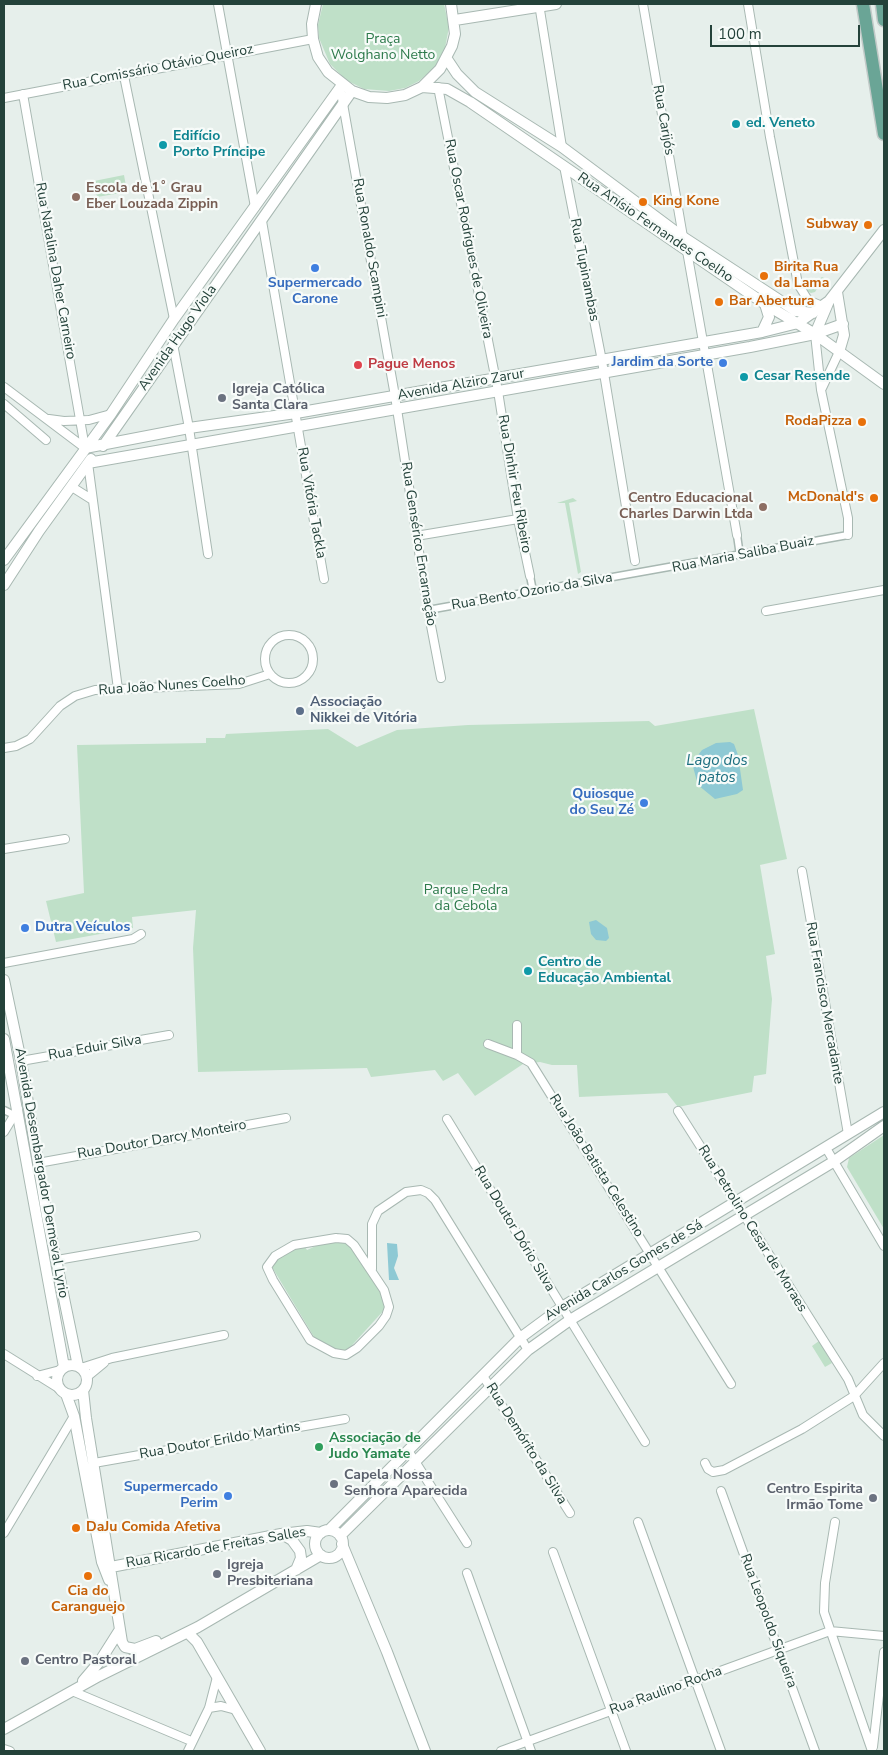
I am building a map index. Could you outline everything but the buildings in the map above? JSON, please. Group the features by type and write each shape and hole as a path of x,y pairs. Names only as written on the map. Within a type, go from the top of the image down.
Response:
{"main road":[{"path":"863,4 884,134"},
{"path":"882,4 884,20"}],"street":[{"path":"218,4 255,207"},
{"path":"316,4 312,24 313,39 318,56 328,72 341,86 352,91 369,97 388,98 422,87 436,74 447,59 455,34 455,20 451,4"},
{"path":"455,20 539,5 556,4"},
{"name":"Rua Carijós","path":"643,4 683,237"},
{"path":"748,4 798,284 808,300 821,307"},
{"path":"539,5 562,147"},
{"name":"Rua Comissário Otávio Queiroz","path":"4,98 313,39"},
{"name":"Rua Anísio Fernandes Coelho","path":"447,59 457,74 475,92 562,147 683,237 796,311 821,307"},
{"path":"124,76 174,319"},
{"name":"Rua Ronaldo Scampini","path":"341,86 397,410"},
{"name":"Avenida Hugo Viola","path":"4,560 84,455 174,319 341,86"},
{"name":"Rua Anísio Fernandes Coelho","path":"422,87 438,87 470,102 765,304 815,334 884,384"},
{"name":"Rua Oscar Rodrigues de Oliveira","path":"438,87 498,391"},
{"name":"Avenida Hugo Viola","path":"4,585 39,531 72,487 84,455 104,444 173,343 262,221 352,91"},
{"name":"Rua Natalina Daher Carneiro","path":"23,94 82,421 84,455 118,689"},
{"name":"Rua Tupinambas","path":"564,166 602,361 635,561"},
{"path":"620,204 627,195"},
{"path":"638,217 645,208"},
{"name":"Rua Vitória Tackla","path":"262,221 324,579"},
{"path":"848,535 848,518 821,390 815,334 821,307 837,292 884,230"},
{"path":"687,251 740,556"},
{"path":"821,390 843,342 843,324 837,292"},
{"path":"762,332 769,317 765,304"},
{"name":"Avenida Alziro Zarur","path":"84,455 104,444 190,428 296,413 762,332 798,323 821,307"},
{"name":"Avenida Alziro Zarur","path":"84,455 192,444 397,410 815,334 843,324"},
{"path":"173,343 190,428 208,554"},
{"path":"4,387 47,418 84,455"},
{"name":"Rua Dinhir Feu Ribeiro","path":"498,391 518,519 530,576"},
{"path":"14,395 4,404 46,440"},
{"name":"Rua Gensérico Encarnação","path":"397,410 428,610 441,678"},
{"path":"47,418 82,421 111,414"},
{"path":"72,487 91,499"},
{"path":"416,536 518,519"},
{"name":"Rua Maria Saliba Buaiz","path":"637,574 848,535"},
{"path":"635,561 637,574"},
{"name":"Rua Bento Ozorio da Silva","path":"428,610 637,574"},
{"path":"530,576 533,591"},
{"path":"766,611 884,590"},
{"path":"285,636 295,636 309,646 313,656 312,665 309,673 301,680 282,682 270,674 265,657 267,650 276,640 285,636"},
{"name":"Rua João Nunes Coelho","path":"4,748 30,739 60,706 75,696 95,690 240,684 270,674"},
{"path":"4,849 65,838"},
{"name":"Rua Francisco Mercadante","path":"802,871 848,1134"},
{"path":"4,963 133,939 141,934"},
{"name":"Avenida Desembargador Dermeval Lyrio","path":"4,980 21,1061 38,1163 62,1368"},
{"path":"517,1025 517,1055"},
{"name":"Rua Eduir Silva","path":"21,1061 169,1035"},
{"path":"4,1040 16,1038"},
{"name":"Avenida Desembargador Dermeval Lyrio","path":"4,1040 16,1112 50,1256 82,1370"},
{"name":"Rua João Batista Celestino","path":"488,1044 517,1055 531,1063 542,1078 731,1384"},
{"path":"8,1062 21,1061"},
{"path":"4,1110 16,1112 4,1132"},
{"name":"Rua Petrolino Cesar de Moraes","path":"678,1111 848,1379 854,1396 869,1423 884,1436"},
{"name":"Avenida Carlos Gomes de Sá","path":"325,1531 409,1452 520,1338 562,1307 884,1112"},
{"name":"Rua Doutor Darcy Monteiro","path":"38,1163 286,1118"},
{"name":"Rua Doutor Dório Silva","path":"447,1118 645,1442"},
{"name":"Avenida Carlos Gomes de Sá","path":"341,1540 528,1350 570,1320 657,1266 833,1162 884,1126"},
{"path":"826,1148 884,1246"},
{"path":"372,1269 354,1245 347,1240 336,1238 294,1245 275,1256 268,1267 273,1280 310,1340 334,1354 346,1355 357,1348 386,1316 388,1298 372,1269 372,1224 378,1211 406,1192 420,1190 428,1193 435,1200 528,1350"},
{"path":"50,1256 196,1236"},
{"path":"36,1376 62,1368 82,1370 99,1365 112,1358 224,1335"},
{"path":"4,1354 36,1376 63,1391 75,1394 83,1390"},
{"path":"705,1463 708,1469 713,1472 733,1466 808,1426 854,1396 884,1363"},
{"path":"62,1368 57,1379 74,1416 102,1562 114,1587"},
{"path":"82,1370 83,1390 114,1587 119,1631 125,1647 135,1649 176,1634 188,1633 197,1642 260,1751"},
{"name":"Rua Demórito da Silva","path":"483,1376 570,1514"},
{"path":"4,1533 74,1416"},
{"name":"Rua Doutor Erildo Martins","path":"94,1463 345,1420"},
{"path":"409,1452 467,1543"},
{"name":"Rua Leopoldo Siqueira","path":"720,1491 815,1751"},
{"path":"638,1522 721,1751"},
{"path":"834,1522 823,1600 824,1612 872,1751"},
{"path":"321,1555 315,1547 317,1536 325,1531 341,1540 425,1751"},
{"name":"Rua Ricardo de Freitas Salles","path":"111,1567 281,1534 325,1531"},
{"path":"281,1534 292,1540 300,1551 301,1558 296,1570"},
{"path":"334,1556 340,1552 341,1540"},
{"path":"554,1552 626,1751"},
{"path":"4,1728 72,1691 188,1633 321,1555 334,1556 354,1569"},
{"path":"467,1573 532,1751"},
{"path":"197,1642 198,1627"},
{"path":"72,1691 93,1670 119,1631"},
{"path":"830,1632 884,1636"},
{"name":"Rua Raulino Rocha","path":"501,1751 830,1632"},
{"path":"872,1751 884,1652"},
{"path":"188,1751 191,1741 209,1708 217,1677"},
{"path":"72,1691 191,1741"},
{"path":"209,1708 221,1706 236,1710"},
{"path":"4,1749 10,1751"}],"green space":[{"name":"Praça Wolghano Netto","path":"323,4 444,4 449,27 445,48 435,67 419,81 405,88 389,91 364,89 346,80 330,64 319,38 318,25"},
{"path":"124,175 127,192 97,197 94,181"},
{"path":"822,277 824,278 815,292 807,291 804,280 816,281"},
{"path":"573,498 577,501 569,503 581,572 578,574 565,503 557,503"},
{"name":"Parque Pedra da Cebola","path":"754,709 787,859 760,865 775,954 766,956 772,999 766,1074 754,1076 752,1092 678,1107 667,1093 579,1097 577,1065 552,1065 540,1062 523,1064 475,1096 458,1073 443,1081 435,1070 371,1077 367,1068 198,1072 193,948 196,910 132,917 133,928 56,942 46,901 84,893 77,745 206,743 206,738 225,738 226,734 328,729 357,747 397,730 468,725 649,721 655,726"},
{"path":"884,1135 884,1229 847,1167 849,1158"},
{"path":"329,1240 347,1241 386,1301 385,1309 345,1353 317,1342 272,1267 273,1261 303,1244 307,1250"},
{"path":"819,1341 832,1363 825,1367 812,1346"}],"water":[{"name":"Lago dos patos","path":"730,742 734,744 738,755 743,790 737,794 715,799 698,785 692,763 702,750 716,743"},
{"path":"596,920 607,928 609,938 606,941 596,940 591,934 589,922"},
{"path":"387,1243 397,1244 398,1256 394,1268 399,1280 389,1280"}],"place":[{"name":"ed. Veneto","path":"736,124"},
{"name":"Edifício Porto Príncipe","path":"163,145"},
{"name":"Escola de 1˚ Grau Eber Louzada Zippin","path":"76,197"},
{"name":"King Kone","path":"643,202"},
{"name":"Subway","path":"868,225"},
{"name":"Supermercado Carone","path":"315,268"},
{"name":"Birita Rua da Lama","path":"764,276"},
{"name":"Bar Abertura","path":"719,302"},
{"name":"Jardim da Sorte","path":"723,363"},
{"name":"Pague Menos","path":"358,365"},
{"name":"Cesar Resende","path":"744,377"},
{"name":"Igreja Católica Santa Clara","path":"222,398"},
{"name":"RodaPizza","path":"862,422"},
{"name":"McDonald's","path":"874,498"},
{"name":"Centro Educacional Charles Darwin Ltda","path":"763,507"},
{"name":"Associação Nikkei de Vitória","path":"300,711"},
{"name":"Quiosque do Seu Zé","path":"644,803"},
{"name":"Dutra Veículos","path":"25,928"},
{"name":"Centro de Educação Ambiental","path":"528,971"},
{"name":"Associação de Judo Yamate","path":"319,1447"},
{"name":"Capela Nossa Senhora Aparecida","path":"334,1484"},
{"name":"Supermercado Perim","path":"228,1496"},
{"name":"Centro Espirita Irmão Tome","path":"873,1498"},
{"name":"DaJu Comida Afetiva","path":"76,1528"},
{"name":"Igreja Presbiteriana","path":"217,1574"},
{"name":"Cia do Caranguejo","path":"88,1576"},
{"name":"Centro Pastoral","path":"25,1661"}]}
